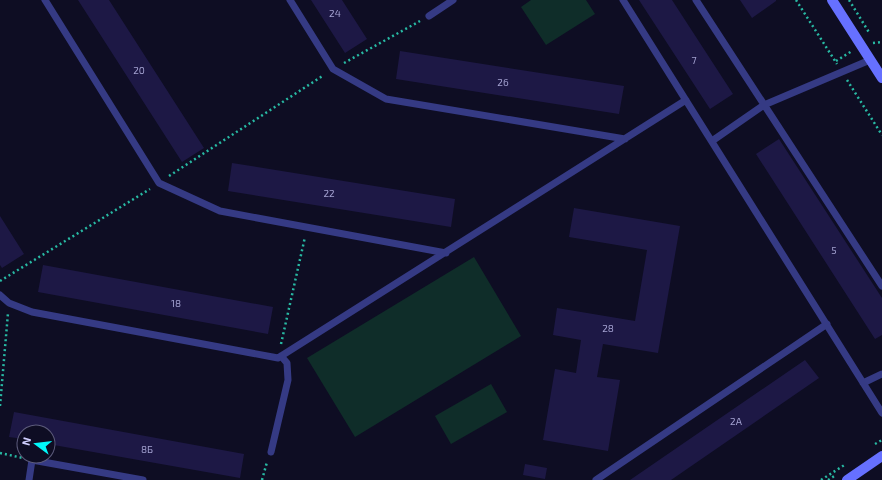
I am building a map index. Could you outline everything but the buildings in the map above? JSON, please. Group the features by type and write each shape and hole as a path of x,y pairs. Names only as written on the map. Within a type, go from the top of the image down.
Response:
{"main road":[{"path":"832,0 882,78"},
{"path":"847,480 882,456"}],"lane":[{"path":"45,0 159,183 220,212 446,253"},
{"path":"290,0 333,69 386,99 625,139"},
{"path":"429,16 453,0"},
{"path":"623,0 882,413"},
{"path":"696,0 882,286"},
{"path":"712,141 764,105 870,60"},
{"path":"280,357 686,100"},
{"path":"0,295 9,303 32,312 280,357 287,363 288,380 271,452"},
{"path":"596,480 827,324"},
{"path":"863,383 882,374"},
{"path":"29,480 31,464"},
{"path":"54,464 143,480"}],"path":[{"path":"849,0 879,48"},
{"path":"0,281 159,183 333,69 429,16"},
{"path":"280,357 307,228"},
{"path":"0,406 9,303"},
{"path":"262,480 271,452"},
{"path":"0,453 16,456"}],"green space":[{"path":"531,0 586,0 595,14 546,45 521,7"},
{"path":"474,257 521,336 355,437 307,358"},
{"path":"491,384 507,412 451,444 435,416"}]}
